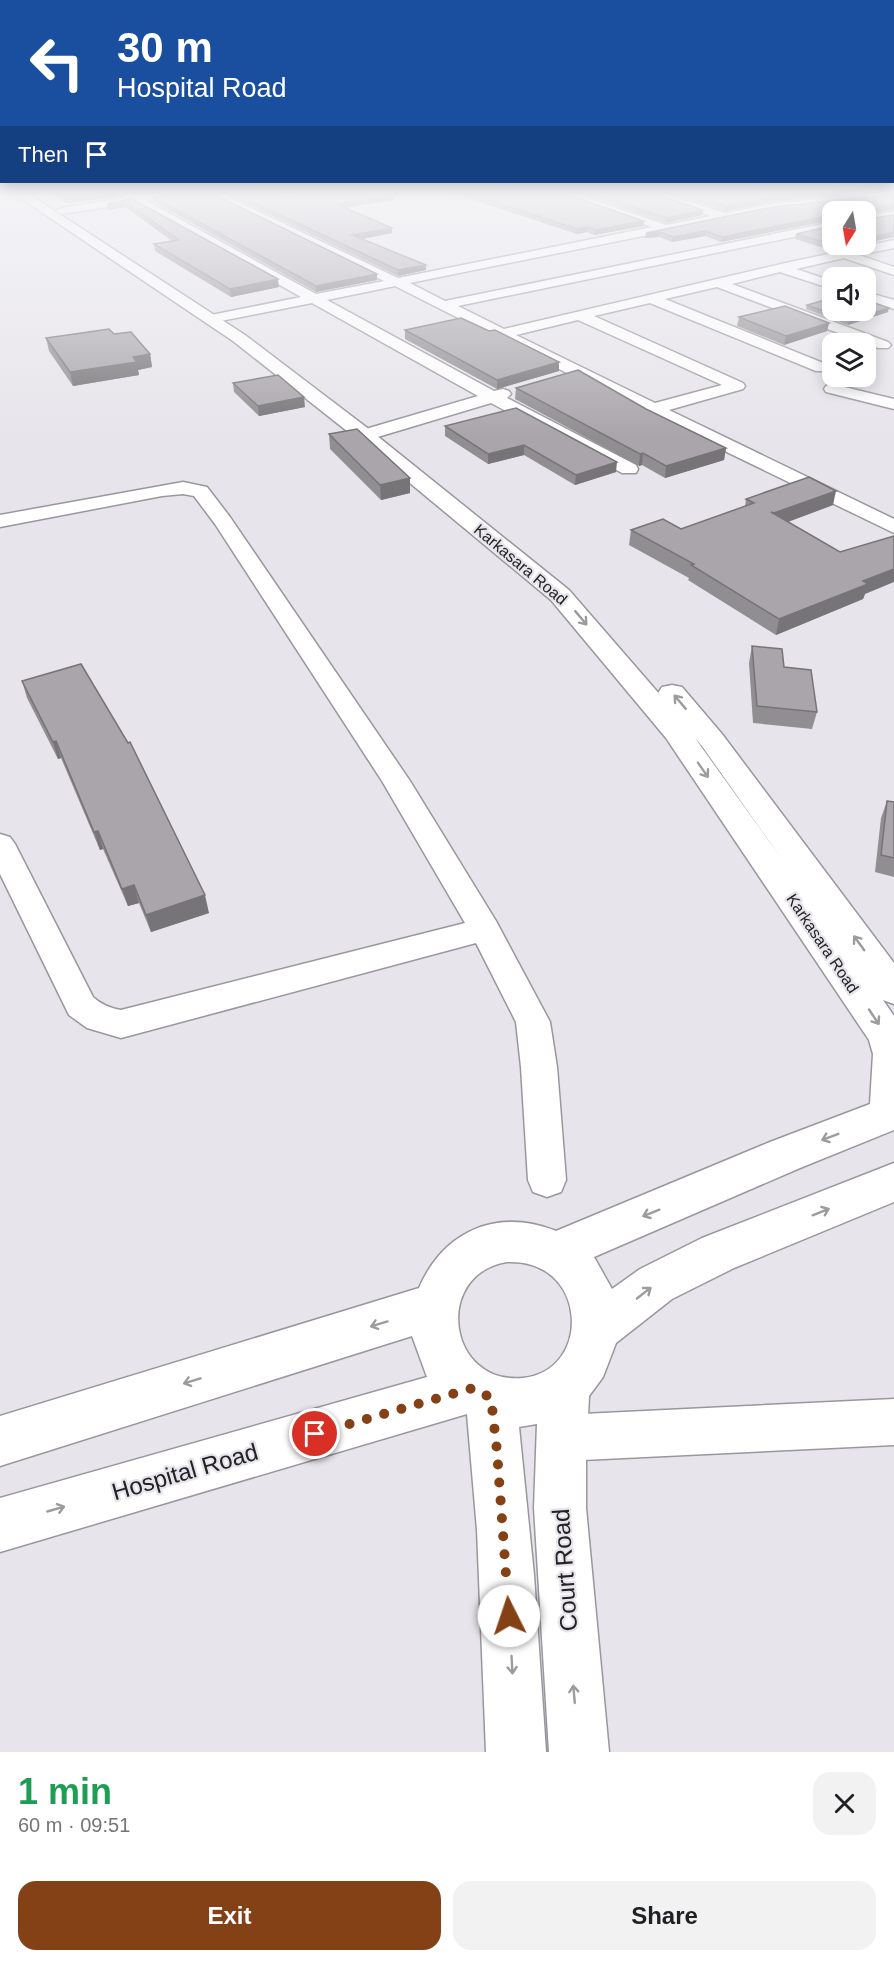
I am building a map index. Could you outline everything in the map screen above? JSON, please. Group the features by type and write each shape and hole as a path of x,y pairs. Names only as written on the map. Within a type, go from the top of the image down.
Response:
{"main road":[{"name":"Karkasara Road","path":"147,273 220,318"},
{"name":"Karkasara Road","path":"153,273 220,318 590,596"},
{"name":"Karkasara Road","path":"374,433 560,595 677,733 887,1036 892,1054 890,1113"},
{"name":"Karkasara Road","path":"658,676 712,740 894,990"},
{"path":"554,1253 890,1113"},
{"path":"598,1328 656,1284 718,1254 894,1182"},
{"path":"511,1242 533,1245 554,1253 572,1267 586,1285 595,1306 598,1328 594,1351 563,1413 543,1399 517,1402 482,1393 454,1372 441,1352 434,1329 435,1306 441,1286 453,1267 469,1254 489,1245 511,1242"},
{"path":"0,1441 435,1306"},
{"path":"482,1393 497,1451 508,1594 516,1752"},
{"name":"Hospital Road","path":"0,1525 482,1393"},
{"name":"Court Road","path":"563,1413 560,1508 579,1752"}],"street":[{"path":"268,273 492,397 629,469"},
{"path":"378,273 894,528"},
{"path":"220,318 437,273"},
{"path":"444,306 601,273"},
{"path":"501,334 761,273"},
{"path":"795,273 822,282"},
{"path":"718,283 883,345"},
{"path":"650,298 822,368"},
{"path":"876,299 894,305"},
{"path":"579,315 737,387 652,409"},
{"path":"556,379 578,373"},
{"path":"374,433 524,388"},
{"path":"832,389 894,404"},
{"path":"0,521 162,490 183,488 200,491 223,521 396,782 484,929 533,1022 539,1067 547,1180"},
{"path":"0,846 81,1006 90,1016 113,1022 132,1021 484,929"},
{"path":"563,1413 894,1422"}],"building":[{"path":"203,273 267,273 278,279 230,289"},
{"path":"292,273 377,274 316,286"},
{"path":"822,301 822,310 807,305"},
{"path":"876,303 889,308 876,312"},
{"path":"785,306 829,323 786,336 739,317"},
{"path":"461,318 489,331 495,330 559,362 497,380 405,330"},
{"path":"109,329 114,334 131,332 150,354 133,357 137,362 70,372 46,338"},
{"path":"578,370 646,409 726,448 666,466 516,388"},
{"path":"278,375 304,397 258,406 233,383"},
{"path":"516,408 617,462 576,475 524,445 488,454 445,426"},
{"path":"357,429 410,478 380,485 329,434"},
{"path":"809,477 836,491 774,513 771,512 840,552 894,536 894,569 863,581 868,584 779,619 691,565 694,564 631,530 663,519 681,529 754,503 746,499"},
{"path":"752,646 782,649 784,667 811,670 817,712 757,706"},
{"path":"81,664 128,743 130,742 205,895 146,915 134,885 122,889 98,831 94,832 56,741 53,742 22,681"},
{"path":"887,801 894,802 894,858 881,855"}],"route":[{"path":"315,1434 473,1388 491,1398 509,1616"}]}
